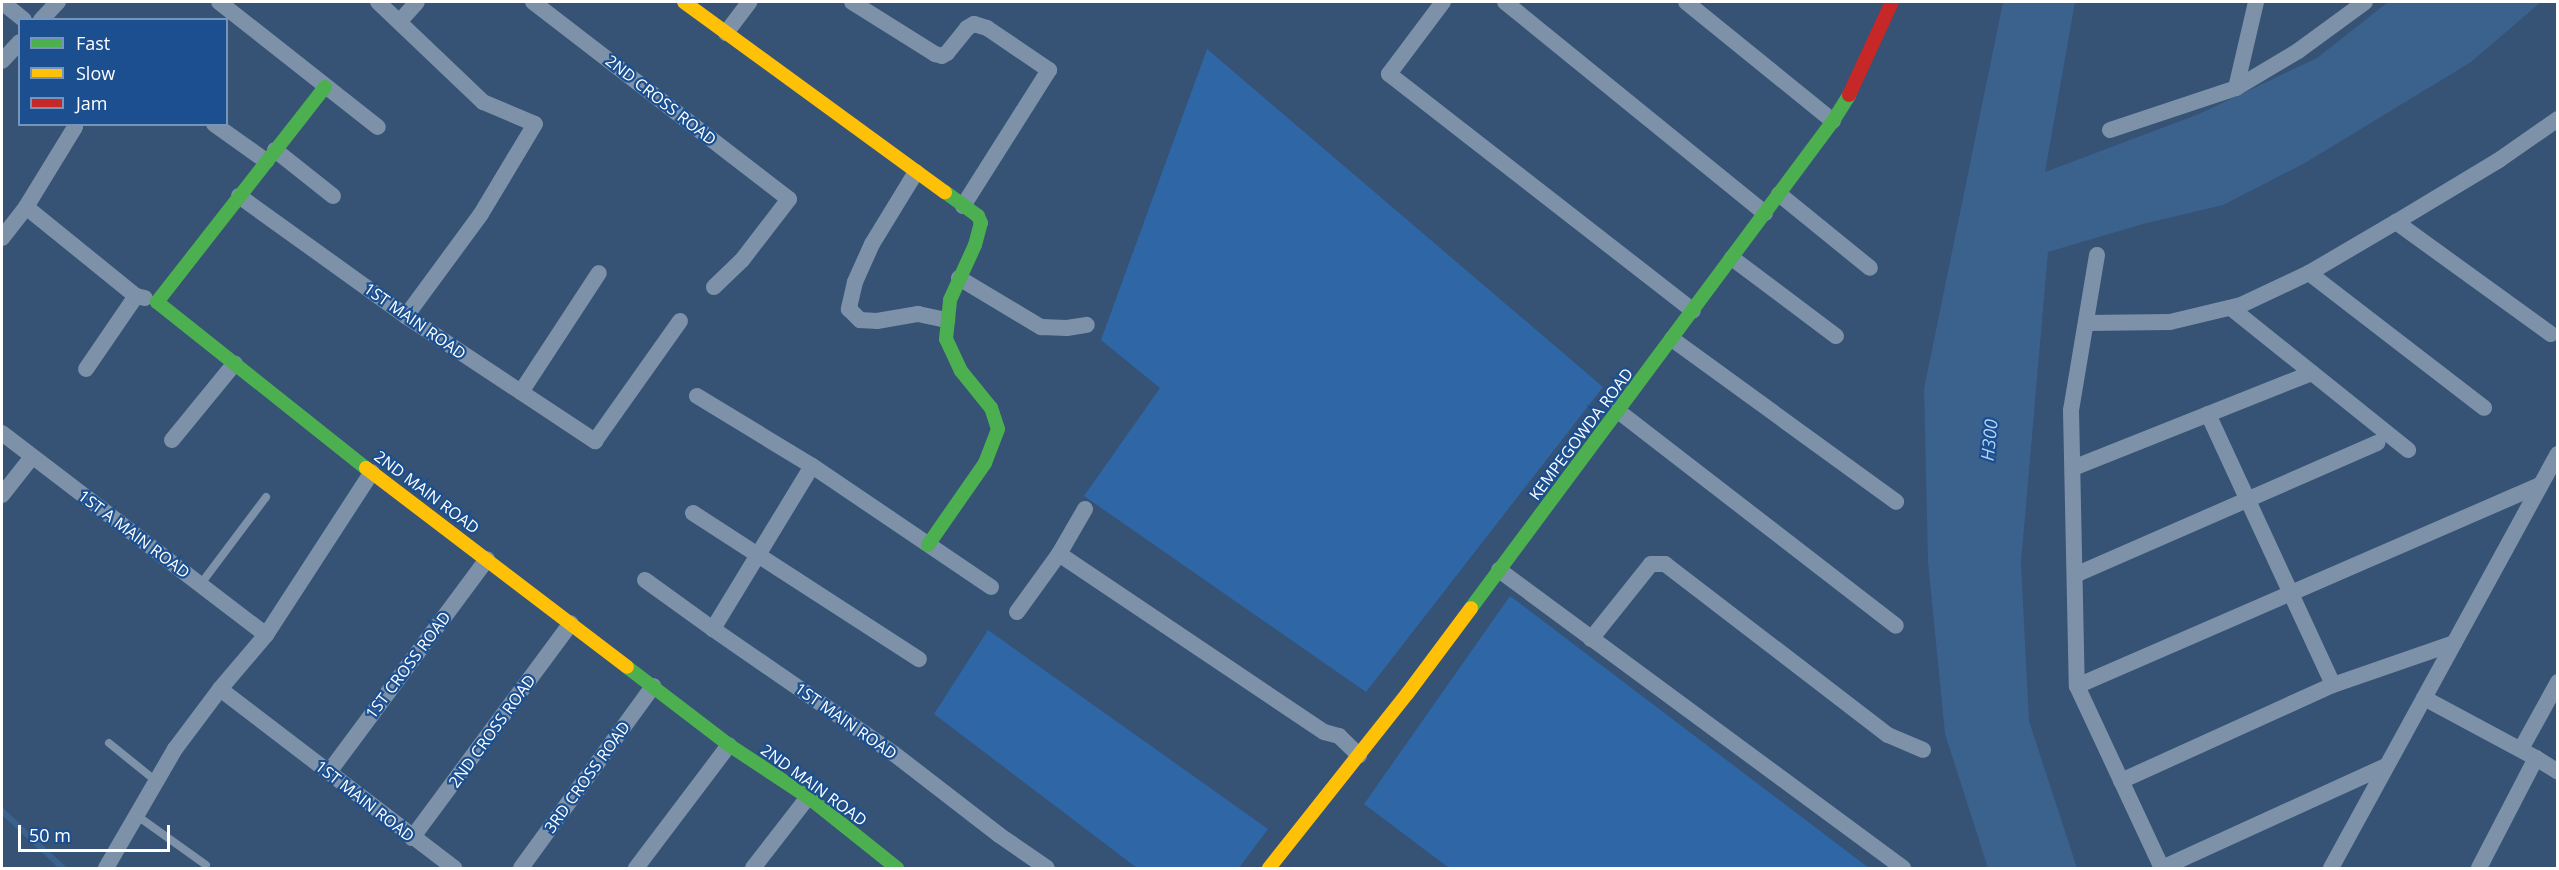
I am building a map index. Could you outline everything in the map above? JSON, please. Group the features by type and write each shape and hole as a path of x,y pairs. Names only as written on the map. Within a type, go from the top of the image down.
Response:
{"street":[{"path":"2,2 22,18"},
{"path":"219,2 378,127"},
{"path":"378,2 483,102 535,124 481,214 406,316"},
{"path":"400,21 417,2"},
{"name":"2ND CROSS ROAD","path":"533,2 789,199 742,260 714,287"},
{"path":"684,2 978,216 981,223 975,245 950,300 946,339 961,371 991,408 998,429 985,463 928,545"},
{"path":"726,33 749,2"},
{"path":"852,2 936,54 942,56 947,53 967,28 974,24 987,28 1049,70 963,206"},
{"path":"1443,2 1389,74 1693,311"},
{"path":"1505,2 1765,213"},
{"path":"1686,2 1702,7 1833,121"},
{"name":"KEMPEGOWDA ROAD","path":"1269,868 1499,570 1833,121 1845,104 1892,2"},
{"path":"2236,88 2256,2"},
{"path":"2110,130 2236,88 2298,51 2365,2"},
{"path":"2,62 18,44"},
{"path":"26,207 136,296 158,302 238,196 325,87"},
{"path":"2086,323 2170,321 2231,308 2308,273 2499,160 2558,119"},
{"path":"2,238 26,207 75,126"},
{"path":"217,126 270,155 333,196"},
{"path":"915,172 872,244 855,282 849,309 860,320 877,321 918,314 947,320"},
{"path":"1779,194 1870,268"},
{"name":"1ST MAIN ROAD","path":"238,196 406,316 596,441 680,321"},
{"path":"2396,222 2551,334"},
{"path":"2097,255 2072,411 2077,686 2162,868 2386,766"},
{"path":"1732,258 1836,336"},
{"path":"521,392 599,273"},
{"path":"2308,273 2484,408"},
{"path":"959,278 1041,327 1067,328 1087,325"},
{"path":"86,369 136,296"},
{"name":"2ND MAIN ROAD","path":"158,302 372,472 729,745 808,797 887,866"},
{"path":"2231,308 2408,450"},
{"path":"1672,339 1896,502"},
{"path":"172,440 235,363"},
{"path":"2073,468 2312,373"},
{"path":"697,396 812,466 991,587"},
{"path":"1618,411 1896,626"},
{"path":"2208,414 2333,685"},
{"name":"1ST A MAIN ROAD","path":"2,433 266,635"},
{"path":"2075,576 2377,443"},
{"path":"2331,868 2558,454"},
{"path":"2,495 32,457"},
{"path":"713,629 812,466"},
{"path":"106,868 175,748 220,689 266,635 372,472"},
{"path":"2077,686 2540,485"},
{"path":"1017,612 1059,554 1085,509"},
{"path":"693,513 759,553 919,658"},
{"path":"1059,554 1324,732 1332,744 1355,758"},
{"name":"1ST CROSS ROAD","path":"329,772 487,559"},
{"path":"1592,639 1651,564 1665,564 1888,735 1923,750"},
{"path":"1499,570 1903,868"},
{"name":"1ST MAIN ROAD","path":"645,580 893,753 999,835 1047,868"},
{"name":"2ND CROSS ROAD","path":"412,838 571,623"},
{"path":"2121,781 2333,685 2454,643"},
{"path":"2521,749 2558,682"},
{"name":"3RD CROSS ROAD","path":"521,868 653,686"},
{"name":"1ST MAIN ROAD","path":"220,689 454,868"},
{"path":"2424,698 2521,749 2558,772"},
{"path":"636,868 729,745"},
{"path":"2479,868 2536,758"},
{"path":"753,868 808,797"}],"lane":[{"path":"200,585 266,497"},
{"path":"110,743 156,781"},
{"path":"136,815 206,865"}],"shaded area":[{"path":"1207,49 1603,387 1366,692 1084,496 1160,388 1101,340"},
{"path":"1510,596 1869,868 1449,868 1364,804"},
{"path":"988,630 1268,829 1239,868 1137,868 934,714"}],"water":[{"name":"H300","path":"2003,2 2075,2 2045,172 2199,114 2317,58 2388,2 2541,2 2471,62 2305,163 2223,205 2143,224 2048,252 2021,563 2029,721 2077,868 1988,868 1945,734 1928,562 1924,389"}],"waterway":[{"path":"2,811 63,868"}],"traffic: fast":[{"path":"325,87 157,302 366,468"},
{"path":"1471,608 1833,121 1849,95"},
{"path":"928,545 985,463 998,429 991,408 961,371 946,339 950,300 975,245 981,223 978,216 945,192"},
{"path":"627,667 729,745 808,797 897,868"}],"traffic: slow":[{"path":"684,2 945,192"},
{"path":"366,468 627,667"},
{"path":"1269,868 1407,694 1471,608"}],"traffic: jam":[{"path":"1849,95 1892,2"}]}
